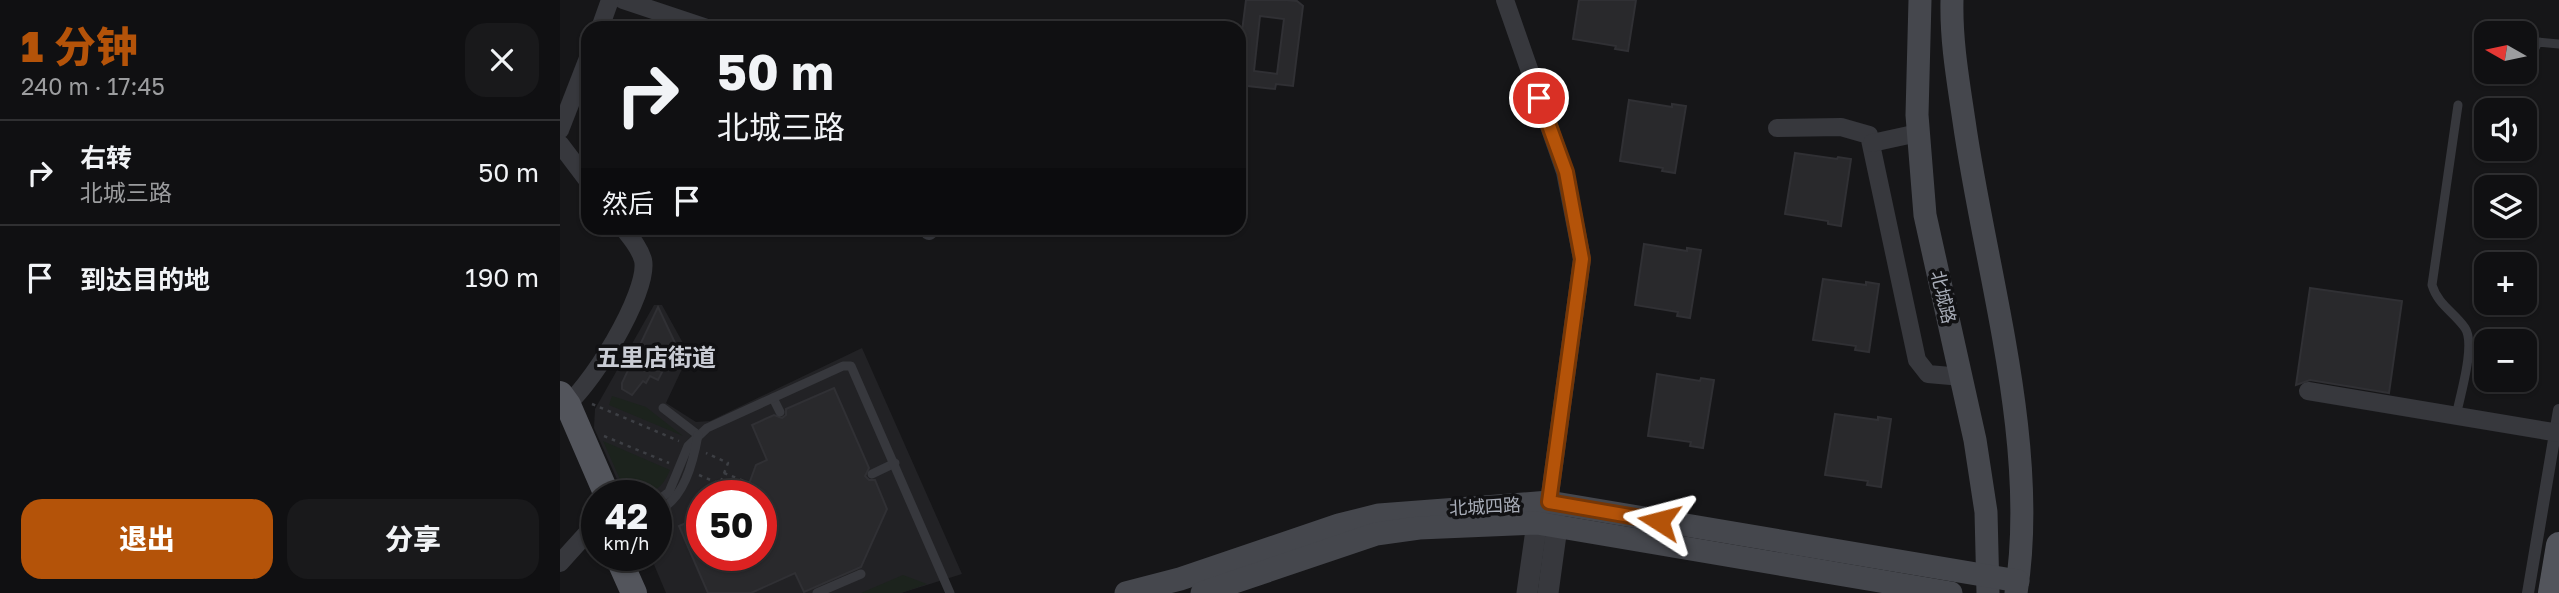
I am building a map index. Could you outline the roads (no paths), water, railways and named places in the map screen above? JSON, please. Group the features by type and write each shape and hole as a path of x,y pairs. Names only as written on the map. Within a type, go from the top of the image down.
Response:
{"main road":[{"name":"北城路","path":"1920,0 1918,133 1925,215 1975,440 1986,512 1988,585"},
{"path":"1952,0 1951,32 1971,174 2008,367 2017,433 2021,510 2017,587"},
{"path":"568,407 600,480"},
{"path":"568,407 589,480"},
{"name":"北城四路","path":"1126,593 1180,579 1339,525 1378,515 1549,502 1988,585 2017,587"},
{"name":"北城四路","path":"1202,593 1376,534 1419,528 1547,525 1951,593"},
{"path":"2551,593 2559,545"},
{"path":"624,571 634,593"},
{"path":"639,571 649,593"}],"street":[{"path":"602,21 610,0"},
{"path":"623,0 686,21"},
{"path":"1505,0 1566,172 1582,259 1549,502 1548,593"},
{"path":"560,130 581,76"},
{"path":"1777,128 1841,127 1869,135 1917,360 1928,374 1962,377"},
{"path":"1872,143 1918,133"},
{"path":"560,144 581,172"},
{"path":"568,407 593,375 640,290 643,260 628,235"},
{"path":"2308,391 2557,433"},
{"path":"2528,593 2559,410"},
{"path":"1527,593 1547,525"},
{"path":"560,563 581,540"}],"lane":[{"path":"2538,42 2559,44"},
{"path":"2456,416 2470,342 2466,329 2436,298 2432,285 2458,105"},
{"path":"672,485 688,446 707,428 843,366 851,366 950,593"},
{"path":"773,398 780,412"},
{"path":"663,408 698,435"},
{"path":"672,502 679,492 694,454 698,435"},
{"path":"872,474 895,463"},
{"path":"817,593 861,574"}],"district":[{"name":"五里店街道","path":"656,356"}]}
